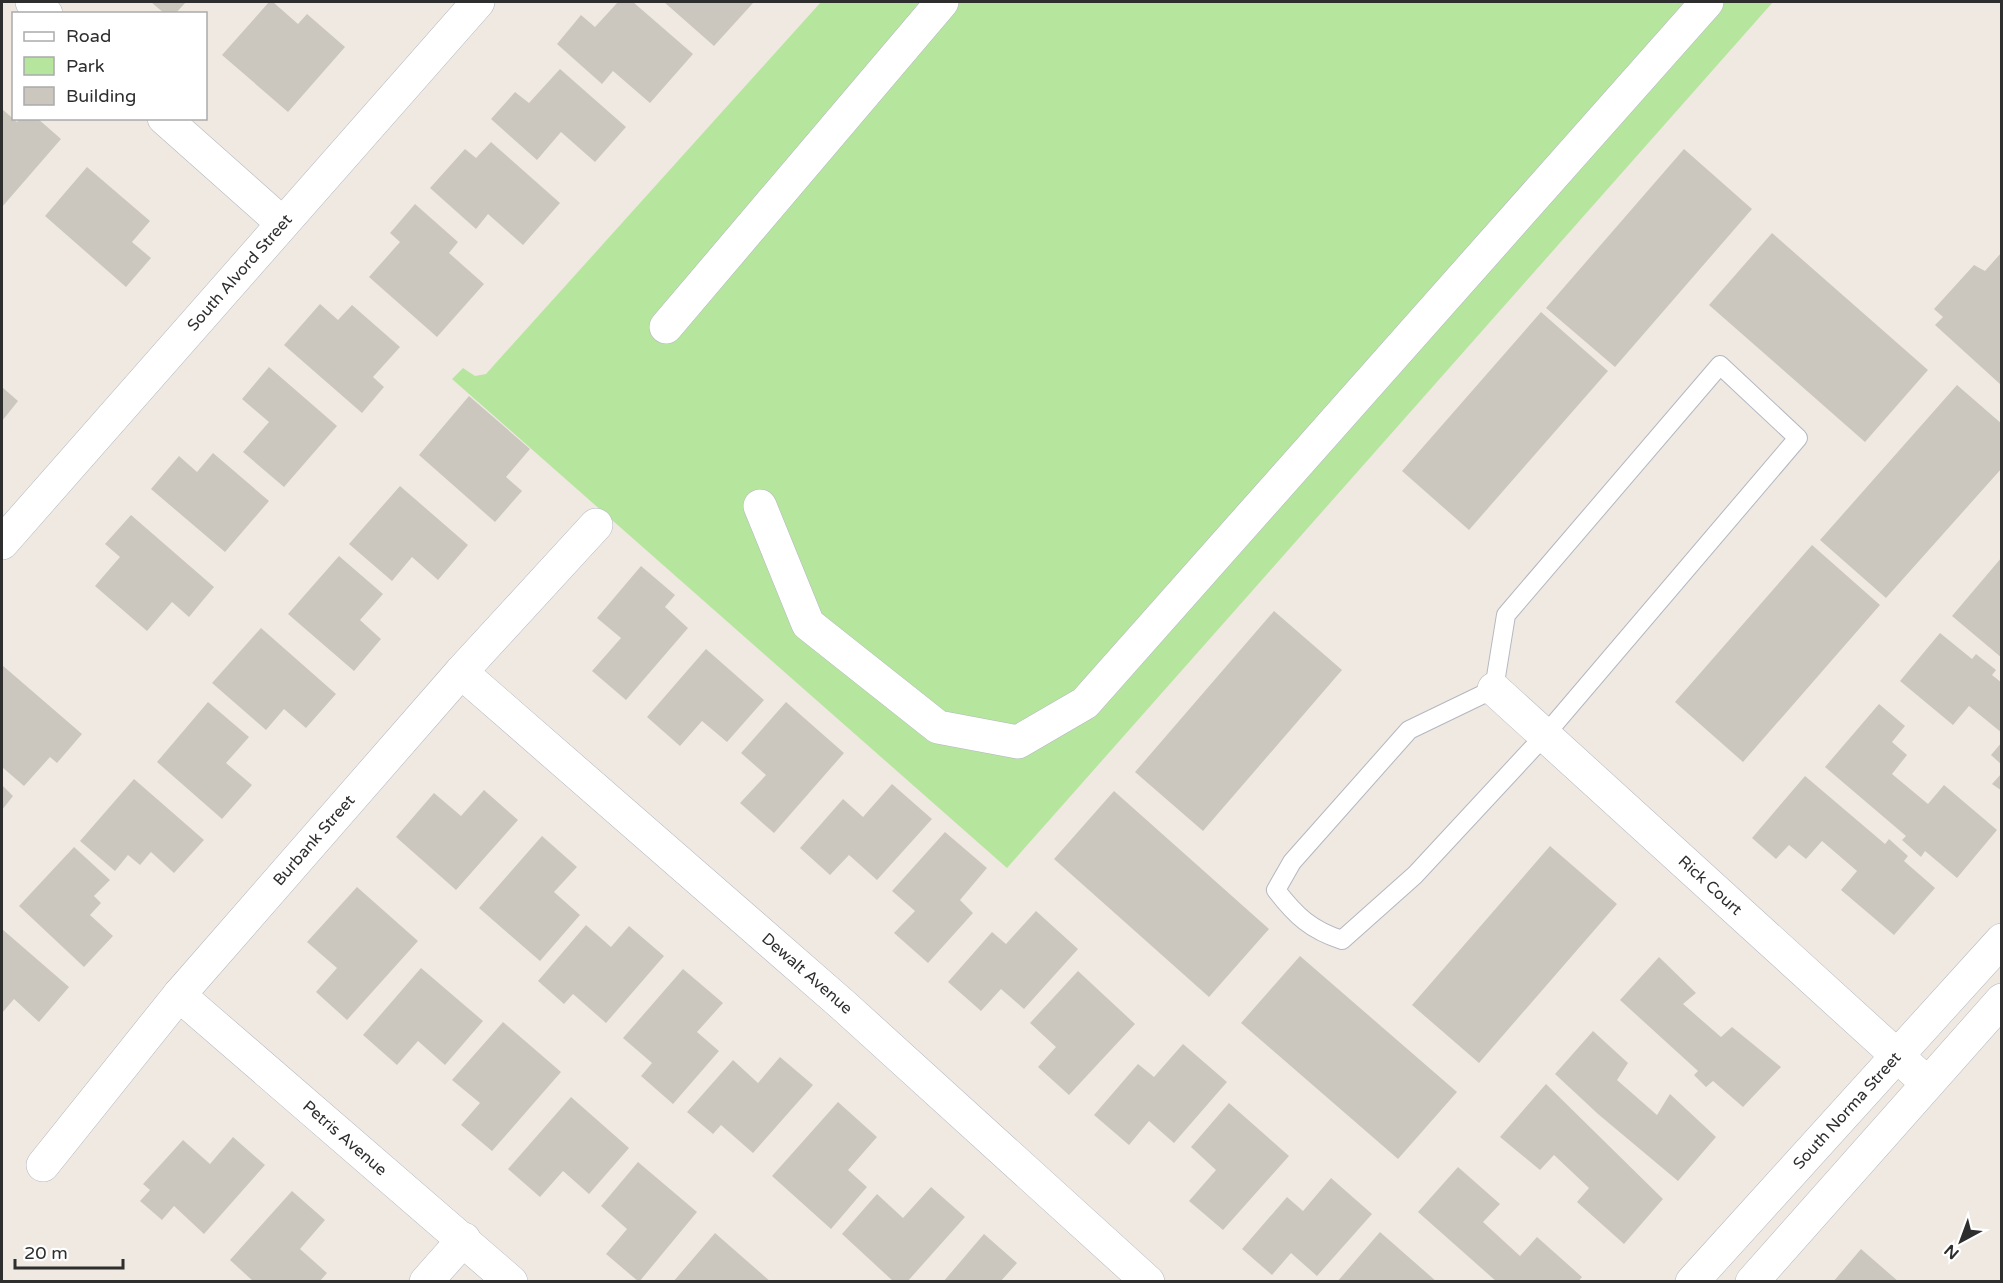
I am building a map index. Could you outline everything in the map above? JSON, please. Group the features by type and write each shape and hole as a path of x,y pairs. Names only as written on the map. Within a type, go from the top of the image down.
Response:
{"street":[{"path":"32,2 44,12"},
{"name":"South Alvord Street","path":"2,543 281,222 478,2"},
{"path":"666,327 942,2"},
{"path":"760,506 808,624 938,727 1018,742 1085,703 1707,2"},
{"path":"166,120 281,222"},
{"name":"Burbank Street","path":"43,1165 179,995 460,672 596,525"},
{"name":"Dewalt Avenue","path":"460,672 843,1005 1148,1281"},
{"name":"Rick Court","path":"1494,690 1927,1083"},
{"name":"South Norma Street","path":"1692,1281 1898,1057 2001,940"},
{"name":"Petris Avenue","path":"179,995 511,1281"},
{"path":"1752,1281 2001,1000"},
{"path":"426,1281 464,1239"}],"lane":[{"path":"1720,366 1798,438 1545,735 1415,874 1342,940 1317,932 1292,910 1276,890 1292,862 1409,730 1494,690 1506,615 1720,366"}],"green space":[{"path":"821,2 1773,2 1007,868 452,379 463,368 475,376 486,374"}],"building":[{"path":"151,2 186,2 177,12 163,12"},
{"path":"269,2 273,2 298,24 307,14 345,47 288,112 222,55"},
{"path":"618,2 633,2 693,54 650,103 613,71 602,84 557,44 581,15 595,27"},
{"path":"664,2 754,2 714,46"},
{"path":"560,69 626,127 595,162 561,132 537,160 491,119 515,92 529,103"},
{"path":"2,109 17,122 18,120 39,120 61,139 2,207"},
{"path":"491,142 560,203 523,245 488,214 476,229 430,188 465,149 476,158"},
{"path":"1684,149 1752,209 1615,367 1546,308"},
{"path":"87,167 150,221 132,242 151,258 126,287 45,216"},
{"path":"415,204 458,242 449,253 484,284 437,337 369,277 400,242 390,233"},
{"path":"1772,233 1928,370 1865,442 1709,305"},
{"path":"2002,252 2002,382 2000,384 1935,325 1943,317 1934,309 1974,265 1985,271"},
{"path":"320,304 338,320 352,305 400,347 373,377 384,387 362,413 284,345"},
{"path":"1541,312 1608,371 1469,530 1402,471"},
{"path":"269,367 337,426 284,487 243,452 269,422 242,399"},
{"path":"1957,385 2002,424 2002,468 1886,598 1820,540"},
{"path":"2,387 18,401 2,421"},
{"path":"469,396 530,449 506,477 522,491 495,522 419,455"},
{"path":"213,453 269,501 225,552 151,489 179,456 197,472"},
{"path":"400,486 468,545 438,580 412,557 392,581 349,544"},
{"path":"131,515 214,587 189,617 172,602 147,631 95,586 120,557 105,544"},
{"path":"1812,545 1880,605 1743,762 1675,702"},
{"path":"339,556 383,594 360,620 381,639 354,671 288,614"},
{"path":"2002,557 2002,658 1952,616"},
{"path":"641,566 675,595 665,607 688,628 626,700 592,671 621,638 597,618"},
{"path":"1274,611 1342,670 1203,831 1135,772"},
{"path":"261,628 336,694 306,728 284,709 266,730 212,683"},
{"path":"1940,633 1972,659 1976,654 1996,670 1992,675 2002,683 2002,733 1969,706 1953,725 1900,681"},
{"path":"706,649 764,700 727,742 702,721 680,746 647,717"},
{"path":"2,665 82,734 57,763 50,757 24,786 2,767"},
{"path":"208,702 249,737 226,763 252,785 222,819 157,762"},
{"path":"786,702 844,753 774,833 740,803 766,775 741,753"},
{"path":"1879,704 1905,726 1892,742 1907,755 1892,774 1928,804 1944,785 1997,830 1957,878 1925,851 1921,857 1902,840 1906,836 1825,767"},
{"path":"2002,742 2002,765 1991,755"},
{"path":"2002,773 2002,791 1992,784"},
{"path":"1805,776 1885,844 1889,839 1908,856 1904,861 1935,888 1894,935 1841,890 1857,871 1822,841 1806,859 1789,845 1776,859 1752,838"},
{"path":"134,779 204,840 174,873 151,852 140,865 128,855 115,871 80,841"},
{"path":"892,784 932,819 877,880 849,855 830,875 800,848 843,799 863,817"},
{"path":"2,785 13,796 2,810"},
{"path":"484,790 518,820 456,890 396,837 434,793 461,816"},
{"path":"1114,791 1269,929 1209,997 1054,859"},
{"path":"945,832 987,868 960,900 973,913 928,963 894,933 915,911 892,891"},
{"path":"542,836 577,867 554,892 580,915 540,961 479,908"},
{"path":"1550,846 1617,904 1479,1063 1412,1005"},
{"path":"74,847 110,880 94,896 101,903 90,915 113,936 84,967 19,906"},
{"path":"357,887 418,941 347,1020 316,992 337,968 307,942"},
{"path":"1036,911 1078,949 1024,1009 1001,989 981,1011 948,982 992,932 1006,944"},
{"path":"586,925 611,947 629,926 664,956 606,1023 573,994 564,1004 538,981"},
{"path":"2,929 69,987 39,1022 14,999 2,1013"},
{"path":"1300,956 1457,1092 1398,1159 1241,1023"},
{"path":"1659,957 1696,993 1683,1004 1721,1037 1732,1027 1781,1067 1743,1107 1713,1081 1706,1087 1694,1075 1698,1071 1620,1000"},
{"path":"421,968 483,1021 445,1065 418,1041 397,1065 363,1035"},
{"path":"683,969 723,1003 697,1032 719,1051 673,1104 641,1076 652,1063 623,1038"},
{"path":"1078,971 1135,1024 1069,1095 1038,1067 1056,1047 1030,1023"},
{"path":"503,1022 561,1072 492,1151 461,1125 480,1103 452,1080"},
{"path":"1593,1031 1628,1063 1617,1080 1657,1115 1670,1094 1716,1137 1678,1181 1598,1114 1555,1074"},
{"path":"1183,1044 1227,1082 1174,1143 1149,1121 1129,1145 1094,1115 1138,1064 1154,1077"},
{"path":"780,1057 813,1085 753,1153 721,1125 713,1134 687,1112 733,1060 758,1083"},
{"path":"1546,1084 1663,1199 1624,1244 1577,1202 1589,1188 1554,1155 1540,1170 1500,1137"},
{"path":"571,1097 629,1148 589,1194 563,1171 540,1197 508,1169"},
{"path":"838,1102 877,1137 848,1170 867,1187 831,1229 772,1176"},
{"path":"1229,1103 1289,1156 1223,1230 1189,1201 1216,1170 1191,1147"},
{"path":"233,1137 265,1165 204,1234 174,1206 162,1220 140,1201 150,1190 143,1184 183,1140 210,1164"},
{"path":"638,1162 697,1212 639,1282 606,1254 627,1229 601,1206"},
{"path":"1458,1167 1500,1204 1483,1222 1520,1256 1537,1237 1582,1277 1578,1282 1497,1282 1418,1212"},
{"path":"1331,1178 1372,1214 1317,1276 1291,1253 1272,1275 1242,1249 1287,1197 1303,1211"},
{"path":"931,1187 965,1217 907,1282 894,1282 842,1234 877,1194 903,1218"},
{"path":"292,1191 325,1220 300,1249 327,1273 319,1282 254,1282 230,1260"},
{"path":"1380,1232 1437,1282 1337,1282"},
{"path":"715,1233 771,1282 673,1282"},
{"path":"984,1234 1017,1263 1000,1282 943,1282"},
{"path":"1861,1249 1899,1282 1833,1282"}]}
